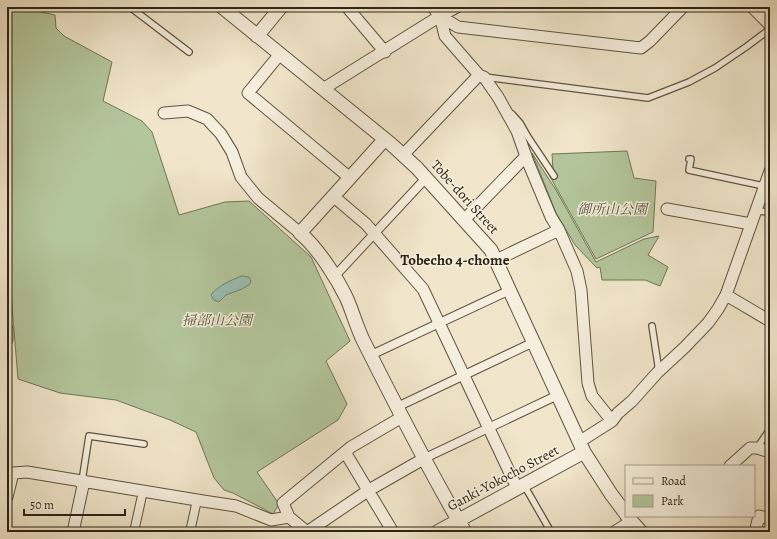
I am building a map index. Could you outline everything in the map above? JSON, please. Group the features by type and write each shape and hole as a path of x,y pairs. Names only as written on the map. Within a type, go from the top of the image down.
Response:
{"street":[{"name":"Tobe-dori Street","path":"222,7 403,155 426,178 491,250 582,447 611,494 625,513"},
{"path":"257,36 281,7"},
{"path":"347,7 385,52"},
{"path":"433,7 440,16 458,27 641,48 650,41 683,7"},
{"path":"323,90 440,16 457,7"},
{"path":"752,7 770,25"},
{"path":"440,16 445,36 482,76 506,110 517,131 551,217 559,230 577,271 581,290 588,383 592,396 612,420"},
{"path":"280,54 248,92 350,178"},
{"path":"403,155 482,76"},
{"path":"164,113 188,111 207,119 221,134 232,152 241,177 258,198 309,240 317,250 347,299 363,340 465,532"},
{"path":"300,233 385,139"},
{"path":"464,220 526,156"},
{"path":"582,447 612,420 657,373 685,347 708,323 718,309 726,295 770,171"},
{"path":"334,277 426,178"},
{"path":"334,196 366,224 423,289 489,429 520,486"},
{"path":"667,209 751,224"},
{"path":"496,260 559,230"},
{"path":"371,355 510,290"},
{"path":"726,295 770,321"},
{"path":"7,329 7,340"},
{"path":"534,342 464,375 400,412 351,447 283,503 289,517 307,532 369,490 425,458 558,395"},
{"name":"Ganki-Yokocho Street","path":"437,532 520,486 582,447"},
{"path":"731,465 750,448 757,448 770,452"},
{"path":"345,452 393,532"},
{"path":"7,497 13,473 27,472 236,506 271,520 289,517"},
{"path":"73,532 83,481"},
{"path":"134,532 143,491"},
{"path":"190,532 197,500"},
{"path":"755,532 759,516 770,519"},
{"name":"Tobe-dori Street","path":"628,517 641,532"},
{"path":"616,532 628,517"}],"lane":[{"path":"130,7 189,52"},
{"path":"482,76 648,98 689,82 715,68 770,29"},
{"path":"506,110 520,123 554,176"},
{"path":"689,159 691,159 689,170 764,186"},
{"path":"755,211 770,212"},
{"path":"652,326 658,365 657,373"},
{"path":"757,448 770,429"},
{"path":"83,481 89,436 144,444"},
{"path":"520,486 551,532"}],"green space":[{"name":"掃部山公園","path":"7,7 18,7 55,15 56,28 64,36 112,62 103,101 142,121 152,132 179,215 225,202 249,201 311,257 350,341 326,361 347,404 338,420 257,472 279,504 273,514 233,493 224,490 214,478 196,432 170,420 116,400 60,393 18,379 7,245"},
{"name":"御所山公園","path":"627,151 634,178 656,181 653,232 596,259 548,173 553,169 552,154"},
{"path":"532,153 556,190 596,262 644,239 659,236 648,255 668,267 660,286 645,280 602,280 600,267 597,268 575,245 556,213"}],"water":[{"path":"242,276 249,277 251,281 250,284 242,289 226,295 219,302 214,300 211,295 213,292 230,281"}],"district":[{"name":"Tobecho 4-chome","path":"455,260"}]}
